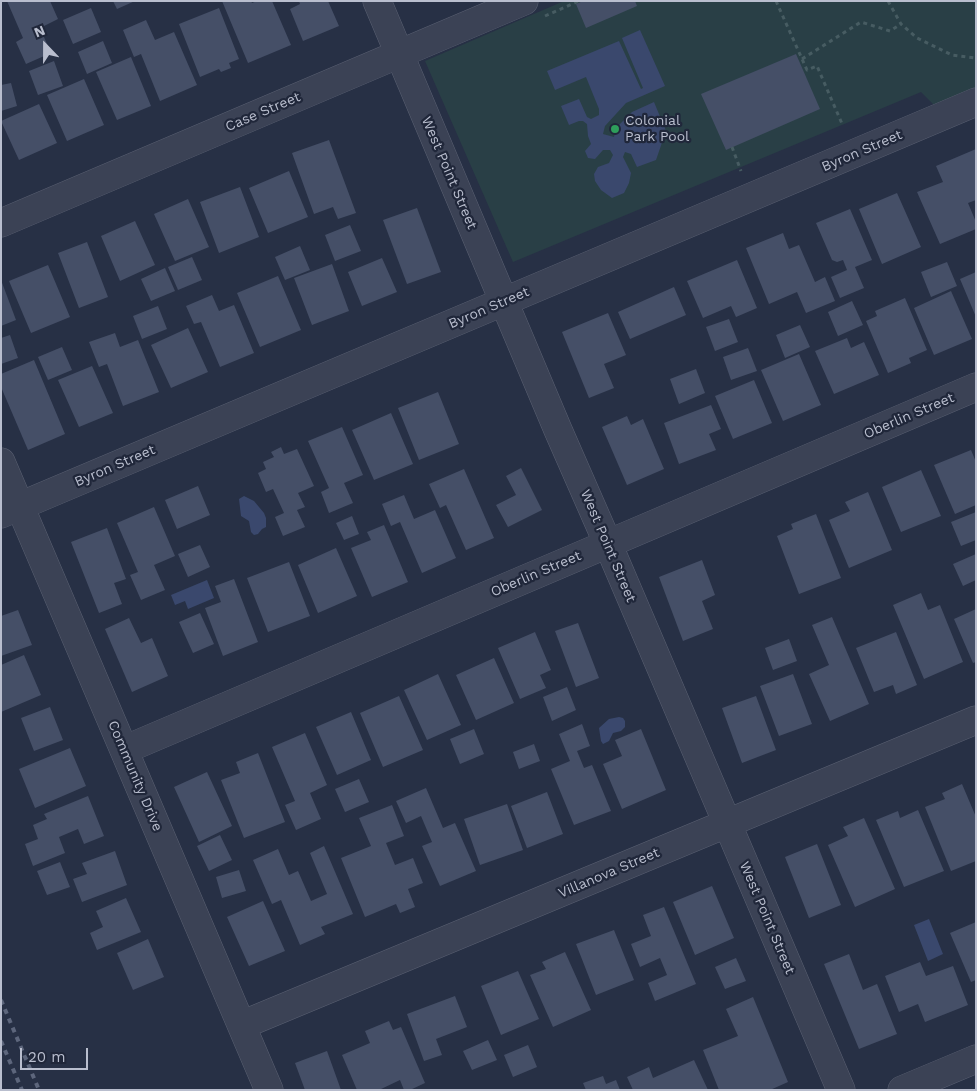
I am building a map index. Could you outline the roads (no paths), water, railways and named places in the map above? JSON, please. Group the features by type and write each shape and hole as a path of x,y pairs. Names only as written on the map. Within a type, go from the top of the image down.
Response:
{"street":[{"name":"West Point Street","path":"377,1 841,1090"},
{"name":"Case Street","path":"1,222 524,1"},
{"name":"Byron Street","path":"11,510 976,102"},
{"name":"Oberlin Street","path":"124,750 976,387"},
{"name":"Community Drive","path":"1,462 11,510 124,750 269,1090"},
{"name":"Villanova Street","path":"242,1025 976,720"},
{"path":"902,1090 976,1059"}],"water":[{"path":"640,30 665,86 626,103 605,126 603,134 614,137 616,128 632,112 654,102 666,131 656,160 637,167 631,154 625,152 623,157 631,173 629,183 624,193 612,198 601,190 595,181 594,174 598,167 609,163 613,155 610,150 603,150 595,159 588,158 585,151 591,144 587,124 579,121 569,125 561,106 579,99 587,117 591,119 599,115 599,109 586,77 555,90 547,71 619,41 641,89 643,88 622,38"},
{"path":"244,496 254,501 266,518 266,527 258,534 254,535 251,532 249,521 241,516 239,499"},
{"path":"207,580 214,598 188,609 185,601 175,605 171,595"},
{"path":"619,717 625,721 625,727 621,731 613,733 609,741 603,744 599,728 609,719"},
{"path":"929,919 943,954 928,961 914,925"}],"railway":[{"path":"1,1000 39,1090"},
{"path":"1,1041 22,1090"}],"place":[{"name":"Colonial Park Pool","path":"615,129"}]}
